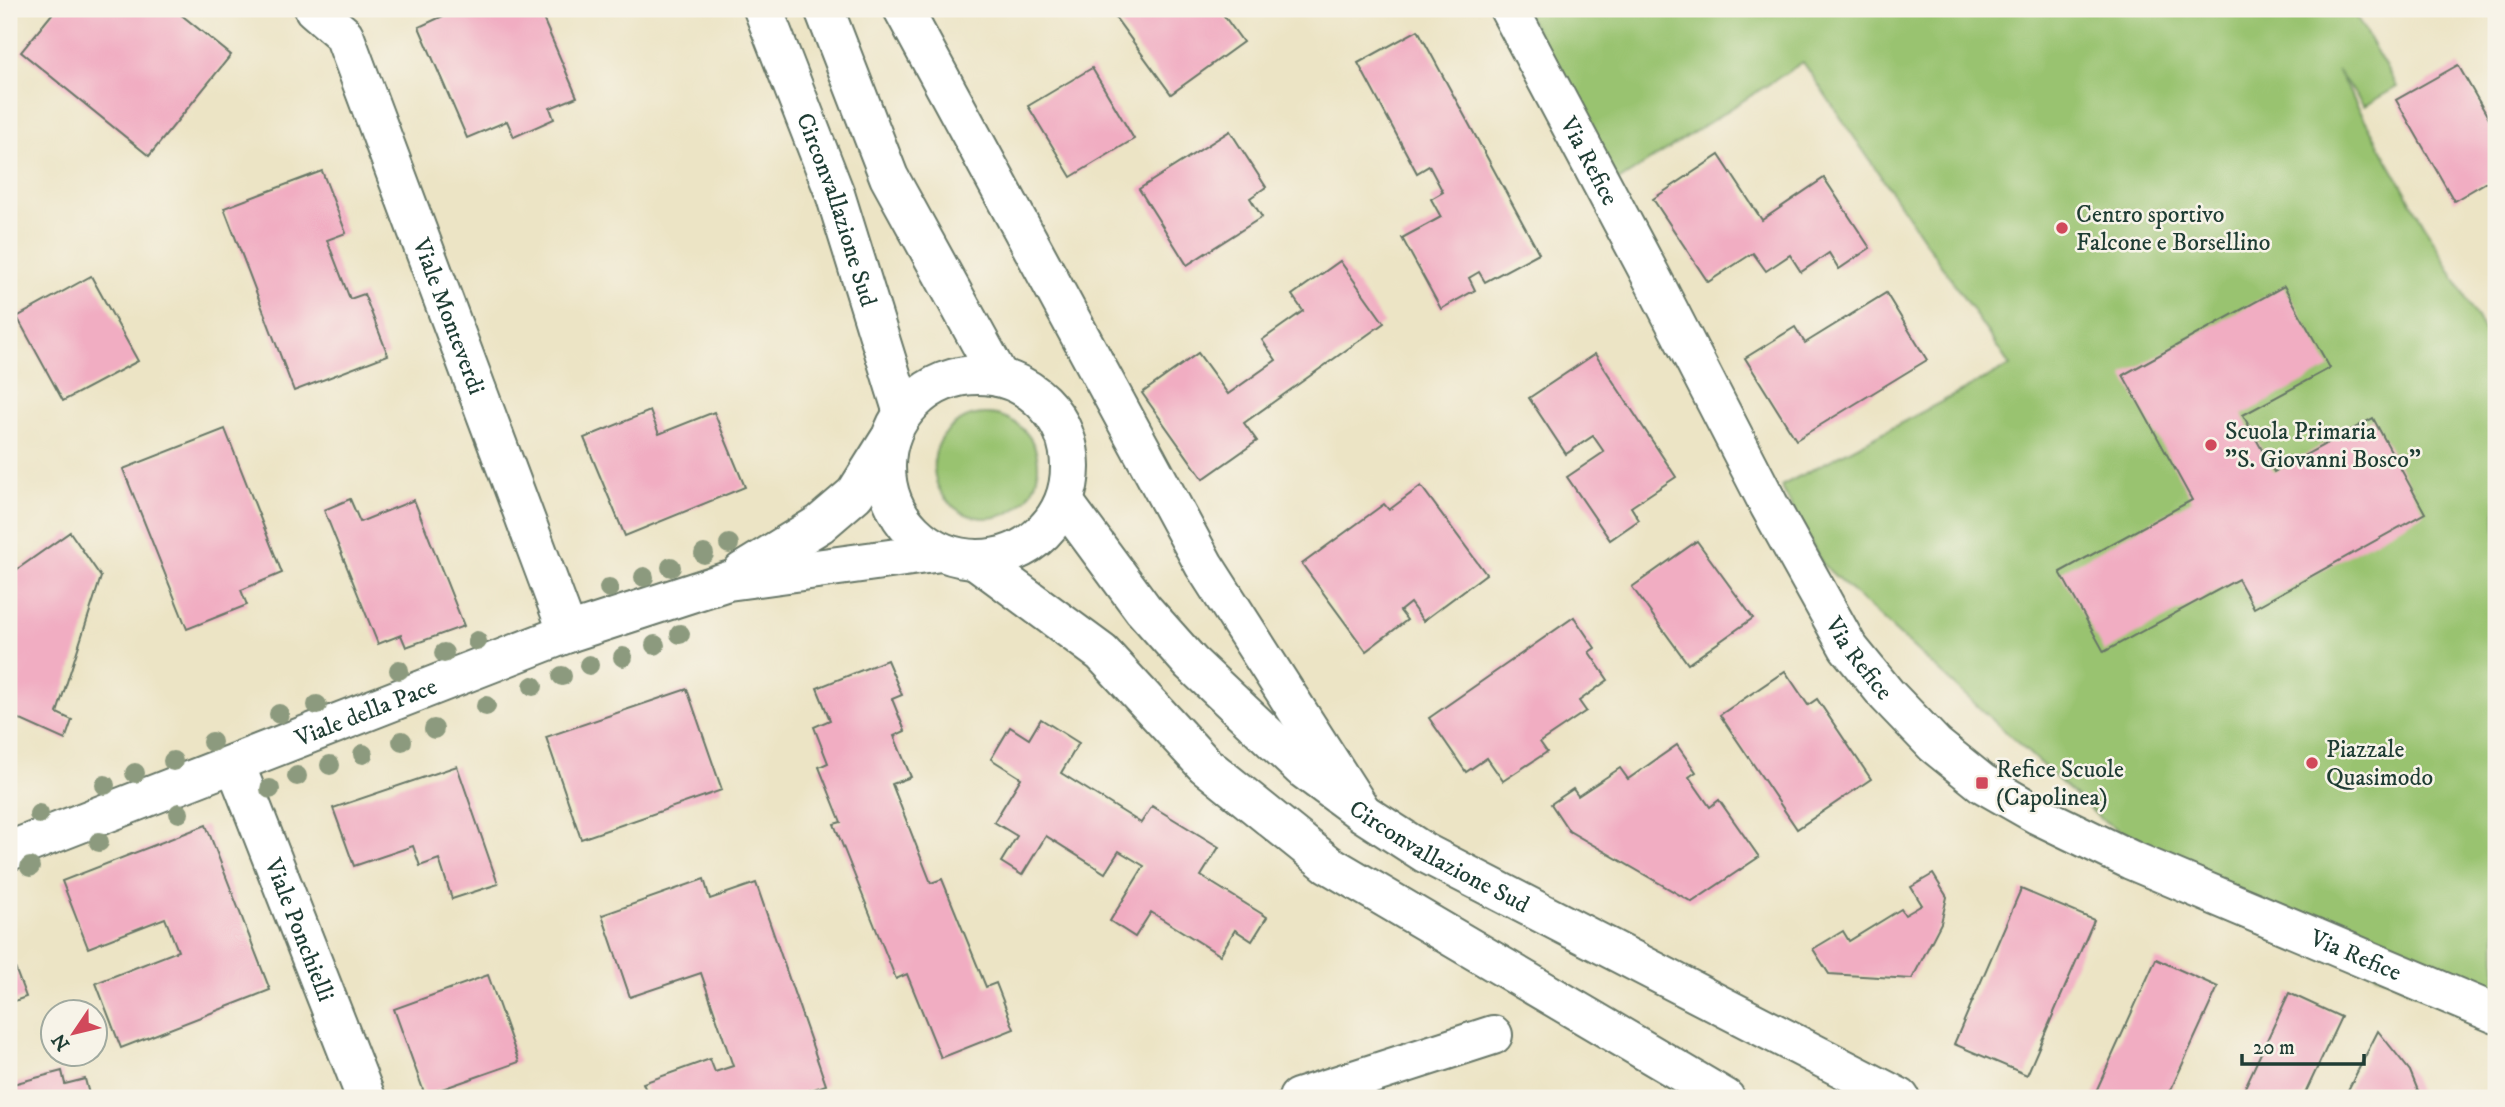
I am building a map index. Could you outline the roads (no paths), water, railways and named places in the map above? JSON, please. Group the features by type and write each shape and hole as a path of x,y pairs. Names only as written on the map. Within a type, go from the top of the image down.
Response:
{"street":[{"name":"Viale Monteverdi","path":"314,9 344,35 568,633"},
{"name":"Circonvallazione Sud","path":"763,9 835,194 896,427 885,467 889,494 900,518 918,538 959,556 1102,653 1205,765 1328,863 1725,1098"},
{"path":"824,9 890,177 999,377"},
{"path":"903,9 1204,565 1363,813"},
{"name":"Via Refice","path":"1509,9 1769,505 1848,647 1887,695 1935,745 1982,783 2038,815 2131,860 2496,1014"},
{"path":"896,427 921,393 945,380 972,374 999,377 1028,389 1052,411 1067,439 1071,470 1064,502 1050,526 1030,545 1004,556 959,556"},
{"name":"Viale della Pace","path":"728,581 820,524 855,494 896,427"},
{"name":"Circonvallazione Sud","path":"1064,502 1143,609 1191,663 1302,768 1363,813 1425,853 1900,1098"},
{"name":"Viale della Pace","path":"9,851 568,633 728,581 959,556"},
{"name":"Viale Ponchielli","path":"235,764 366,1098"},
{"path":"1298,1098 1493,1035"}],"place":[{"name":"Centro sportivo Falcone e Borsellino","path":"2062,228"},
{"name":"Scuola Primaria \"S. Giovanni Bosco\"","path":"2211,445"},
{"name":"Piazzale Quasimodo","path":"2312,763"},
{"name":"Refice Scuole (Capolinea)","path":"1982,783"}]}
